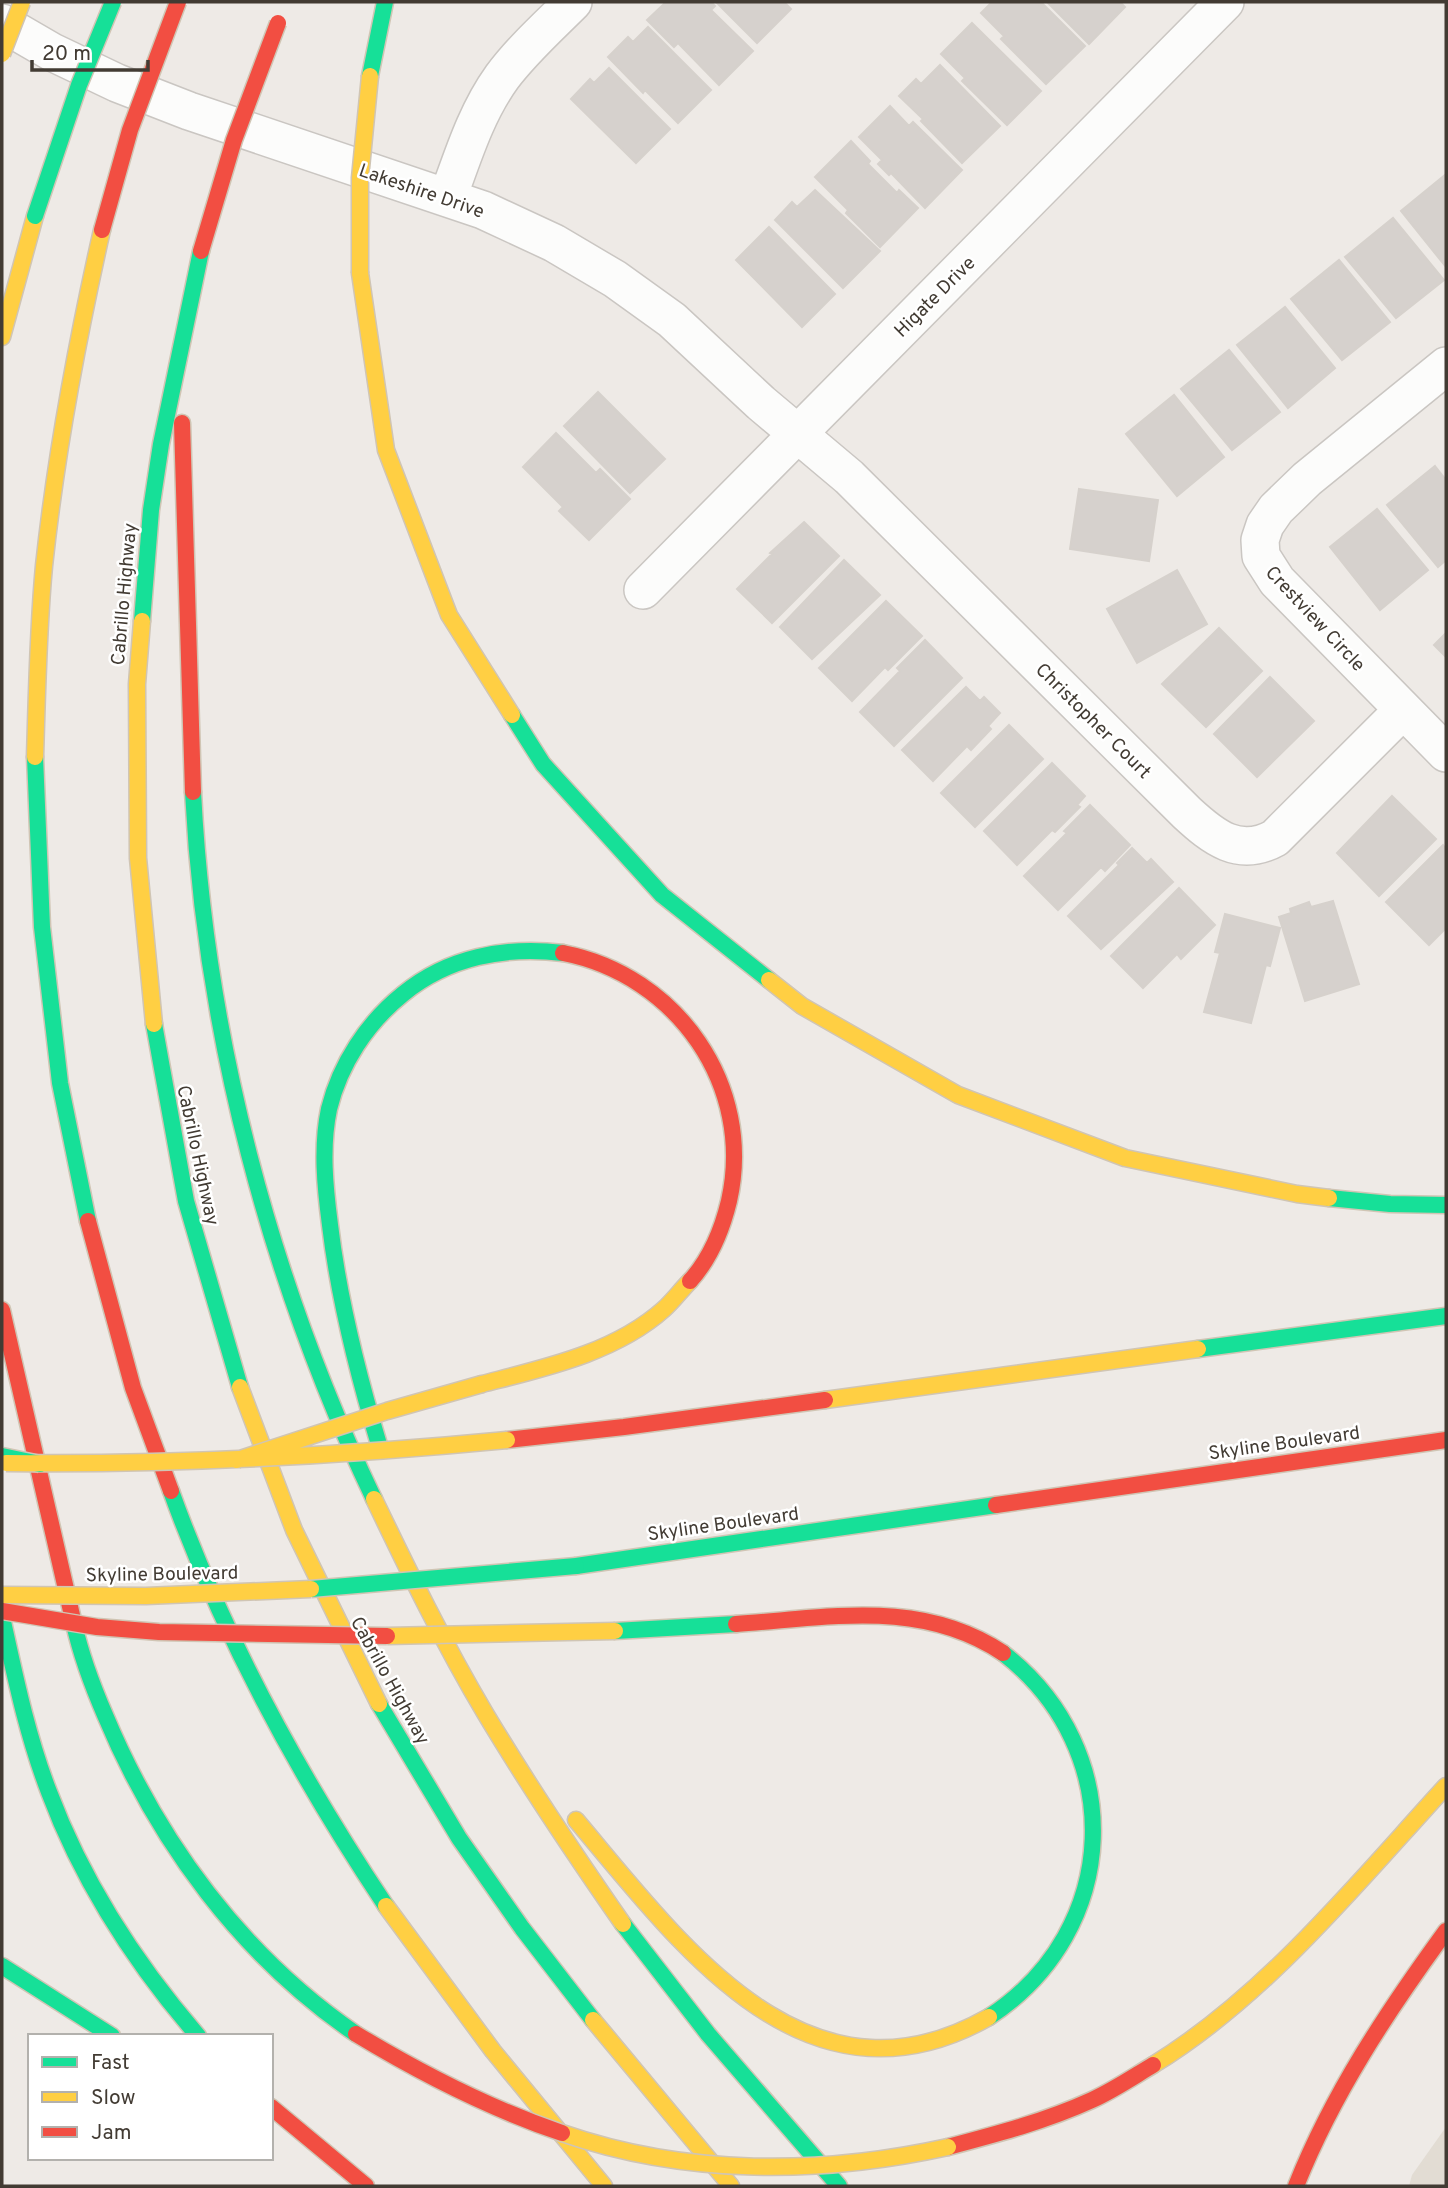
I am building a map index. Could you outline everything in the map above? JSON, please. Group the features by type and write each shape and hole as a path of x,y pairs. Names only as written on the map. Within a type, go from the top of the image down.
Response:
{"main road":[{"path":"2,54 22,2"},
{"path":"2,337 35,216 79,85 113,2"},
{"path":"178,2 130,130 102,230 71,374 47,536 36,698 36,785 43,936 66,1113 103,1277 125,1357 178,1513 241,1656 283,1739 326,1813 416,1951 518,2085 604,2186"},
{"path":"385,2 370,76 360,178 360,274 365,351 381,428 412,528 454,625 514,725 570,799 631,867 699,928 778,989 868,1046 949,1090 1068,1139 1154,1166 1241,1186 1359,1201 1446,1205"},
{"name":"Cabrillo Highway","path":"280,18 234,140 201,251 180,344 153,495 143,591 135,755 137,838 149,1001 193,1232 245,1404 306,1559 374,1695 414,1766 457,1836 513,1915 605,2034 732,2186"},
{"path":"180,344 193,811 206,944 229,1073 256,1182 293,1301 318,1368 370,1490 431,1618 484,1711 567,1844 634,1941 692,2015 839,2186"},
{"path":"237,1460 387,1411 574,1358 627,1335 658,1314 684,1290 712,1250 726,1217 735,1182 734,1130 727,1103 704,1049 687,1026 646,988 619,971 592,960 565,954 508,951 479,955 449,965 394,1001 371,1025 353,1051 338,1081 329,1112 325,1144 328,1215 345,1313 384,1464"},
{"path":"2,1310 75,1632 88,1676 120,1751 159,1823 200,1882 231,1922 286,1980 356,2034 423,2075 491,2109 584,2141 669,2159 752,2167 814,2167 878,2161 948,2147 1032,2123 1088,2101 1136,2076 1229,2010 1310,1934 1446,1786"},
{"path":"2,1463 237,1460 507,1440 624,1427 1446,1316"},
{"name":"Skyline Boulevard","path":"2,1595 131,1596 298,1590 383,1585 576,1566 1446,1440"},
{"path":"2,1456 40,1464"},
{"path":"400,1515 431,1618"},
{"path":"2,1611 97,1628 159,1632 416,1637 615,1631 872,1615 928,1620 981,1640 1028,1674 1053,1703 1072,1736 1087,1773 1092,1794 1094,1836 1089,1879 1074,1922 1049,1963 1013,2000 992,2015 949,2036 907,2047 844,2045 802,2032 782,2022 725,1982 653,1909 570,1812"},
{"path":"2,1617 35,1753 76,1858 102,1905 144,1970 196,2034"},
{"path":"484,1711 552,1791"},
{"path":"1296,2186 1337,2091 1375,2030 1446,1931"},
{"path":"2,1966 109,2034"},
{"path":"273,2109 366,2186"}],"street":[{"path":"448,197 474,128 502,77 573,2"},
{"name":"Higate Drive","path":"643,590 1225,2"},
{"name":"Lakeshire Drive","path":"2,23 52,52 117,83 189,111 448,197 554,243 615,279 672,320 797,434"},
{"name":"Crestview Circle","path":"1446,366 1290,494 1265,525 1260,540 1261,555 1277,581 1446,753"},
{"name":"Christopher Court","path":"797,434 865,493 1186,813 1213,835 1228,843 1256,846 1275,838 1403,709"}],"shaded area":[{"path":"1446,2127 1446,2186 1409,2186 1412,2175"}],"building":[{"path":"666,2 711,2 715,6 711,10 753,51 719,85 678,43 674,47 647,20"},
{"path":"716,2 784,2 791,9 757,43"},
{"path":"992,2 1036,2 1039,5 1041,2 1085,46 1046,84 1001,39 1004,36 981,13"},
{"path":"1047,2 1120,2 1125,7 1089,44"},
{"path":"972,23 1041,91 1007,125 962,81 965,78 941,54"},
{"path":"648,27 711,90 678,123 645,90 643,93 608,57 628,37 633,42"},
{"path":"940,65 1000,126 962,163 899,96 916,79 921,84"},
{"path":"609,68 670,129 636,163 571,99 590,79 594,83"},
{"path":"890,106 909,126 913,122 962,170 925,208 891,173 889,175 878,164 882,160 859,137"},
{"path":"851,141 870,161 868,164 897,193 899,190 918,208 880,247 815,177"},
{"path":"1446,174 1446,267 1401,211"},
{"path":"815,190 880,251 843,288 775,220 792,202 797,207"},
{"path":"1393,218 1444,280 1396,318 1345,257"},
{"path":"769,227 835,294 802,327 736,260"},
{"path":"1339,260 1390,322 1342,360 1291,299"},
{"path":"1285,307 1335,368 1288,408 1237,345"},
{"path":"1229,350 1280,412 1232,450 1181,389"},
{"path":"598,392 665,459 630,493 564,426"},
{"path":"1174,395 1224,457 1177,496 1126,434"},
{"path":"556,433 596,473 600,469 630,499 589,540 559,511 563,507 523,467"},
{"path":"1435,466 1446,480 1446,560 1438,567 1387,505"},
{"path":"1079,489 1158,500 1149,561 1070,549"},
{"path":"1377,509 1428,570 1380,610 1330,547"},
{"path":"804,522 839,556 772,623 737,589 772,554 770,553"},
{"path":"844,560 880,595 812,659 780,627"},
{"path":"1177,570 1207,624 1137,663 1107,609"},
{"path":"886,601 922,636 888,670 885,667 852,701 819,668"},
{"path":"1219,628 1262,671 1206,727 1162,684"},
{"path":"1446,633 1446,657 1434,645"},
{"path":"925,640 962,678 894,746 860,712 900,671 897,668"},
{"path":"1270,677 1314,721 1257,777 1214,734"},
{"path":"966,687 980,701 984,697 1000,713 988,726 991,729 971,750 967,746 933,781 902,750"},
{"path":"1009,725 1043,759 975,827 941,793"},
{"path":"1052,763 1085,796 1077,805 1080,807 1017,865 984,831"},
{"path":"1392,796 1436,839 1379,896 1337,853"},
{"path":"1090,805 1130,845 1105,871 1101,867 1058,910 1024,876 1067,833 1064,831"},
{"path":"1443,845 1446,849 1446,928 1429,945 1386,902"},
{"path":"1132,848 1147,863 1151,859 1173,882 1101,949 1068,916 1119,865 1117,863"},
{"path":"1179,888 1215,925 1181,959 1177,954 1143,988 1111,956"},
{"path":"1333,901 1359,984 1305,1001 1279,917 1291,913 1290,909 1309,902 1311,907"},
{"path":"1225,914 1280,928 1270,966 1266,965 1251,1023 1204,1012 1220,953 1215,952"}],"traffic: fast":[{"path":"35,216 79,85 113,2"},
{"path":"370,76 385,2"},
{"path":"142,621 151,510 161,444 201,251"},
{"path":"512,715 543,764 662,895 769,980"},
{"path":"35,757 42,927 60,1083 88,1221"},
{"path":"193,792 200,883 212,973 228,1064 249,1154 274,1243 304,1330 337,1416 374,1499"},
{"path":"380,1448 350,1338 330,1225 324,1152 329,1109 334,1092 348,1060 367,1031 390,1005 420,981 458,963 478,957 520,951 563,953"},
{"path":"154,1024 186,1201 240,1387"},
{"path":"1329,1198 1390,1204 1446,1205"},
{"path":"1198,1349 1446,1316"},
{"path":"2,1456 40,1464"},
{"path":"171,1491 215,1600 266,1705 294,1757 386,1906"},
{"path":"576,1566 996,1505"},
{"path":"311,1589 576,1566"},
{"path":"2,1617 34,1749 63,1826 94,1890 132,1951 196,2034"},
{"path":"74,1624 91,1681 126,1762 178,1851 240,1932 276,1969 356,2034"},
{"path":"615,1631 736,1624"},
{"path":"989,2017 1033,1980 1065,1937 1085,1889 1093,1839 1089,1788 1072,1739 1044,1693 1003,1653"},
{"path":"379,1704 459,1838 522,1928 593,2020"},
{"path":"623,1924 708,2034 839,2186"},
{"path":"2,1966 109,2034"}],"traffic: slow":[{"path":"2,54 22,2"},
{"path":"360,273 360,178 370,76"},
{"path":"2,337 35,216"},
{"path":"35,757 40,614 49,524 68,397 102,230"},
{"path":"360,273 386,450 449,615 512,715"},
{"path":"142,621 137,684 138,858 154,1024"},
{"path":"769,980 802,1006 958,1095 1125,1158 1297,1194 1329,1198"},
{"path":"482,1384 578,1357 624,1337 664,1309 690,1281"},
{"path":"825,1400 1198,1349"},
{"path":"237,1460 387,1411 482,1384"},
{"path":"240,1387 294,1530 379,1704"},
{"path":"6,1463 257,1458 507,1440"},
{"path":"374,1499 441,1634 485,1713 552,1820 623,1924"},
{"path":"2,1595 146,1596 311,1589"},
{"path":"387,1636 615,1631"},
{"path":"1153,2065 1234,2006 1272,1972 1344,1899 1446,1786"},
{"path":"576,1820 659,1917 704,1964 753,2004 805,2033 862,2047 923,2043 989,2017"},
{"path":"386,1906 493,2051 604,2186"},
{"path":"593,2020 731,2186"},
{"path":"562,2133 657,2157 754,2167 852,2163 948,2147"}],"traffic: jam":[{"path":"102,230 130,130 178,2"},
{"path":"201,251 234,140 278,23"},
{"path":"182,423 193,792"},
{"path":"563,953 604,965 641,985 672,1011 698,1042 718,1078 730,1117 734,1158 729,1201 714,1244 690,1281"},
{"path":"88,1221 133,1388 171,1491"},
{"path":"2,1310 74,1624"},
{"path":"507,1440 825,1400"},
{"path":"996,1505 1446,1440"},
{"path":"2,1611 97,1627 159,1632 387,1636"},
{"path":"736,1624 839,1616 907,1618 939,1624 972,1636 1003,1653"},
{"path":"1296,2186 1344,2086 1403,1992 1446,1931"},
{"path":"356,2034 456,2089 508,2113 562,2133"},
{"path":"948,2147 1075,2108 1153,2065"},
{"path":"273,2109 366,2186"}]}
